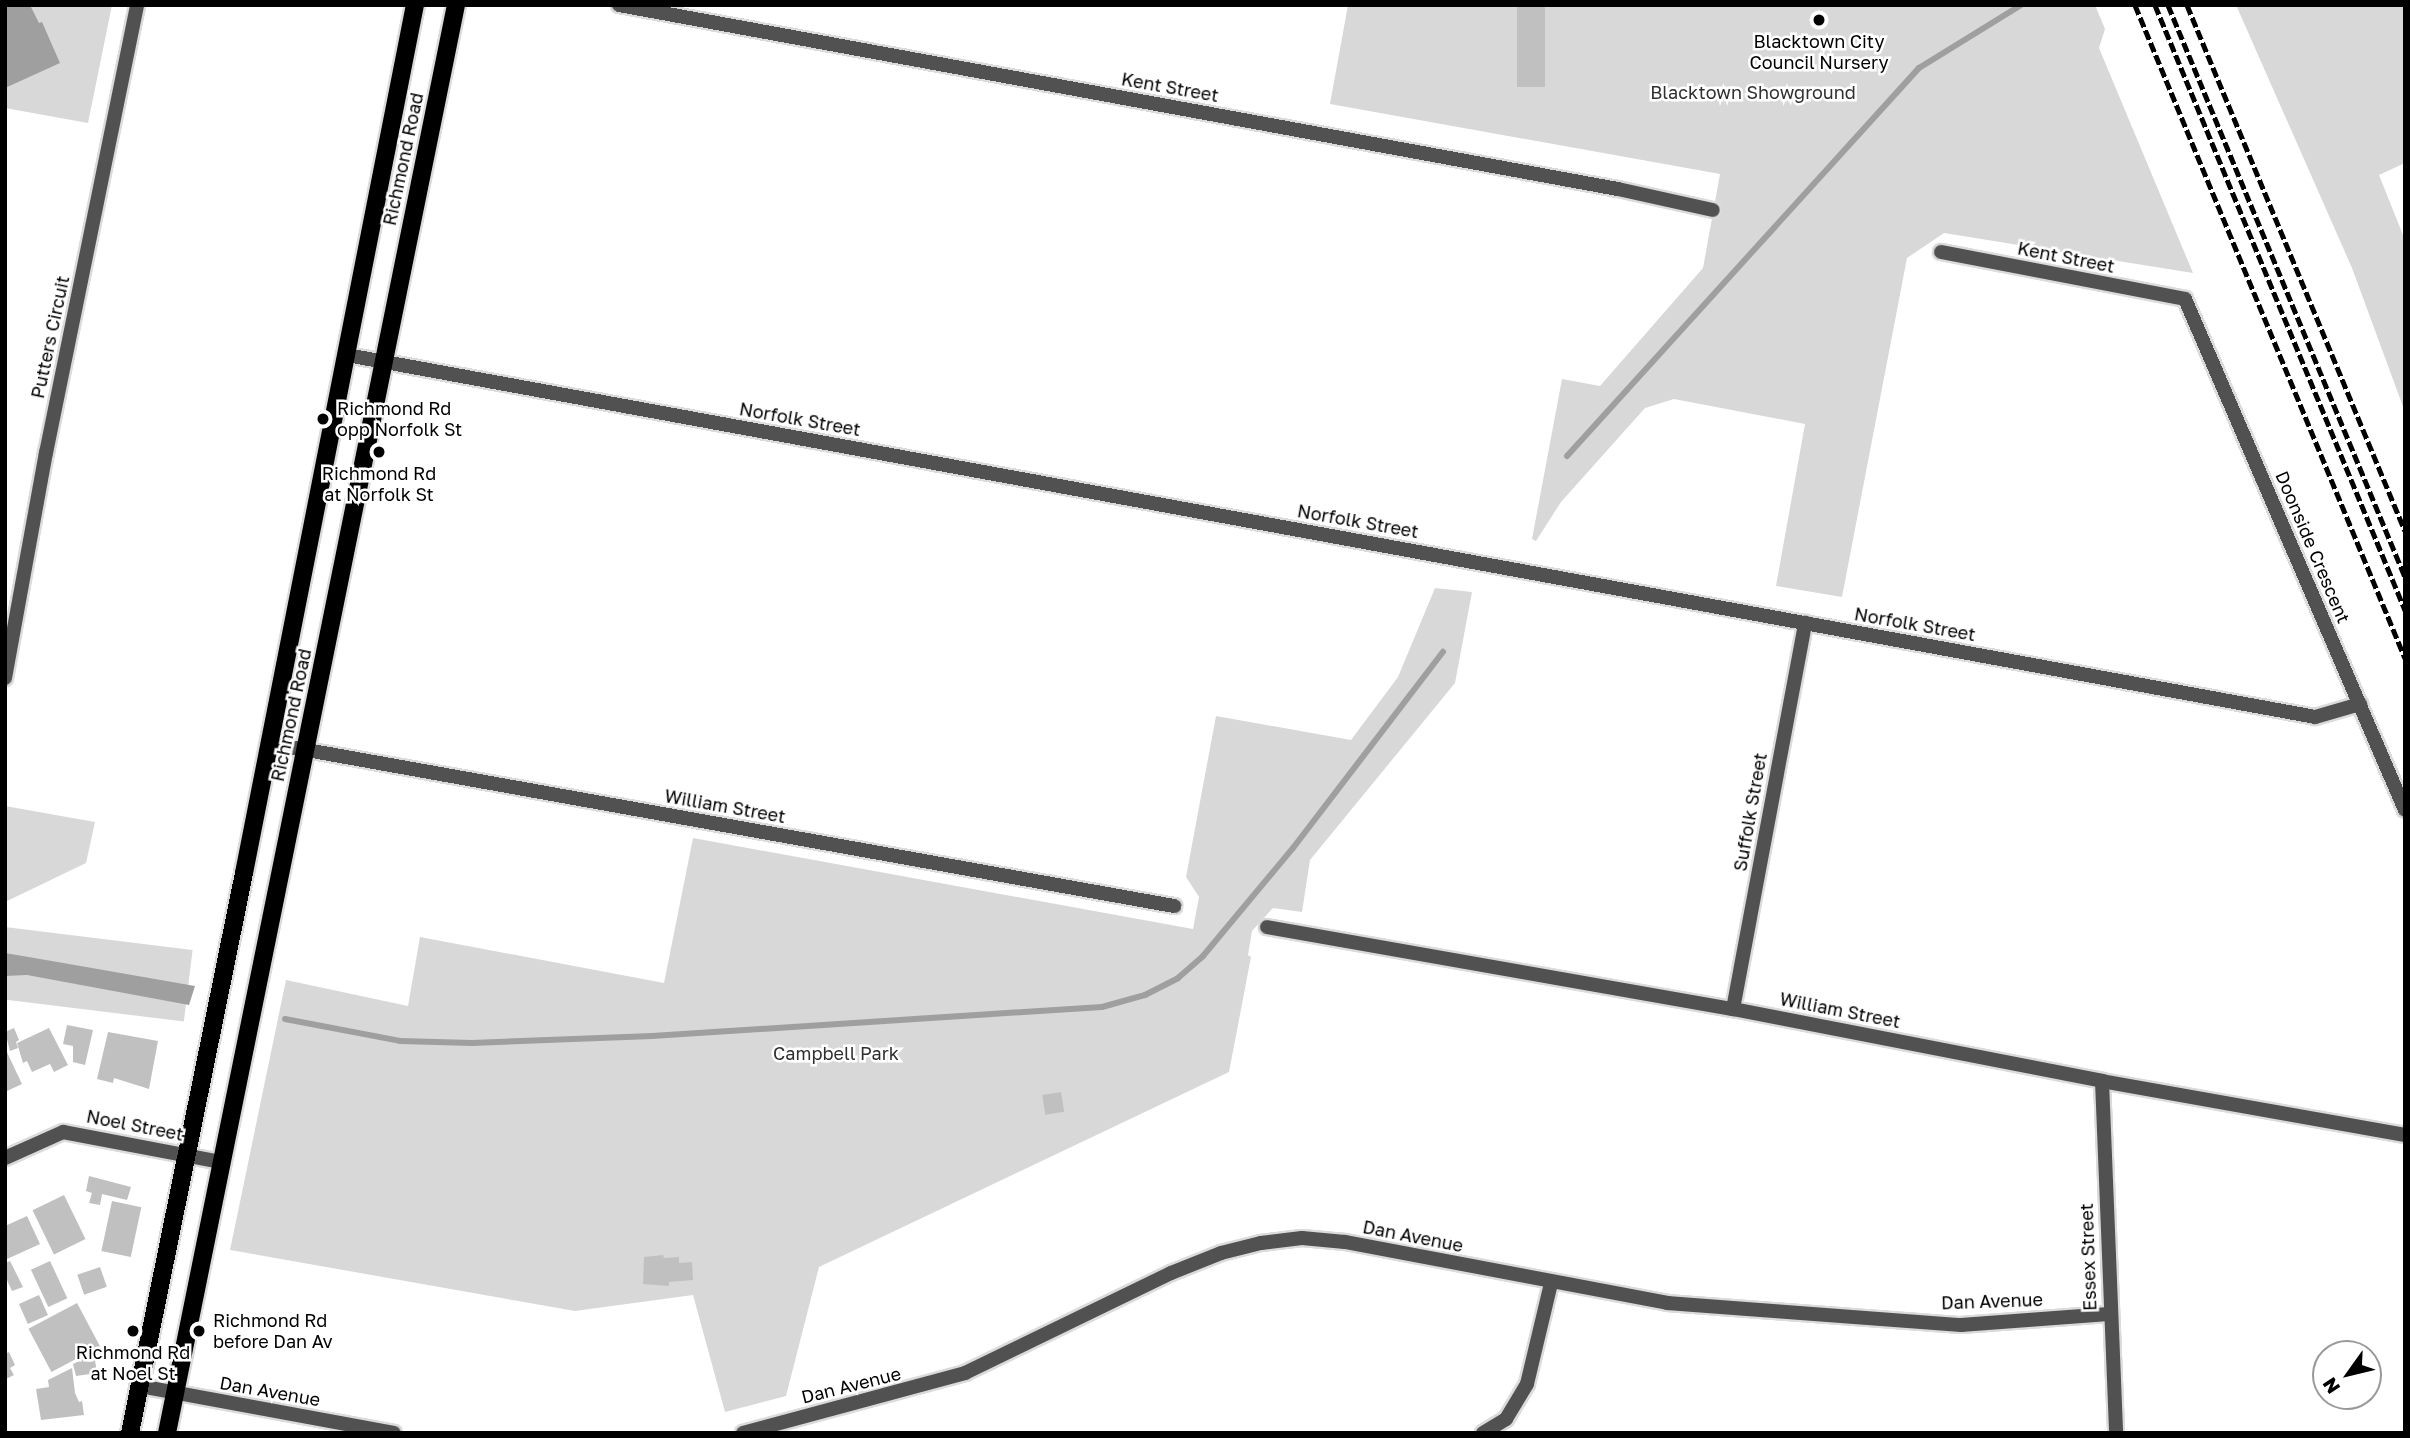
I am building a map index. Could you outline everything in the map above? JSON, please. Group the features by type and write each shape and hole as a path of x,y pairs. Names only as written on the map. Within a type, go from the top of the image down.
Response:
{"main road":[{"name":"Richmond Road","path":"130,1433 415,5"},
{"name":"Richmond Road","path":"167,1433 456,5"}],"street":[{"name":"Putters Circuit","path":"5,678 46,453 137,5"},
{"name":"Kent Street","path":"619,5 1604,186 1713,210"},
{"name":"Kent Street","path":"1941,252 2185,299"},
{"name":"Doonside Crescent","path":"2185,299 2405,810"},
{"name":"Norfolk Street","path":"347,355 2315,717 2360,704"},
{"name":"Suffolk Street","path":"1733,1009 1805,623"},
{"name":"William Street","path":"268,743 1174,906"},
{"name":"William Street","path":"1267,927 1733,1009 2102,1081 2405,1135"},
{"name":"Essex Street","path":"2102,1081 2109,1314 2116,1433"},
{"name":"Noel Street","path":"5,1158 63,1132 220,1162"},
{"name":"Dan Avenue","path":"751,1432 965,1373 1171,1273 1221,1253 1262,1242 1302,1238 1345,1242 1667,1303 1961,1325 2109,1314"},
{"path":"1483,1433 1506,1419 1527,1384 1551,1283"},
{"name":"Dan Avenue","path":"139,1386 394,1433"}],"green space":[{"path":"5,5 112,5 88,123 5,108"},
{"name":"Blacktown Showground","path":"1348,5 2095,5 2105,29 2099,48 2193,273 1944,233 1907,258 1842,597 1776,586 1805,424 1674,399 1645,408 1561,502 1536,541 1532,539 1562,379 1600,386 1703,268 1720,174 1330,104"},
{"path":"2236,5 2405,5 2405,163 2379,175 2405,240 2405,412 2352,268"},
{"name":"Campbell Park","path":"1435,588 1472,592 1455,683 1310,860 1302,912 1273,908 1252,931 1248,955 1251,957 1229,1072 819,1267 786,1396 725,1412 693,1295 575,1311 230,1250 286,980 408,1006 420,937 664,983 693,838 1193,929 1199,897 1186,877 1216,716 1351,740 1398,677"},
{"path":"5,806 95,822 86,863 5,902"},
{"path":"5,927 193,950 184,1021 5,1000"}],"shaded area":[{"path":"5,5 30,5 39,23 42,22 60,63 5,88"},
{"path":"5,953 195,986 189,1005 27,975 5,976"}],"building":[{"path":"1517,5 1545,5 1545,87 1517,87"},
{"path":"67,1025 93,1030 85,1065 73,1062 73,1046 63,1044"},
{"path":"14,1028 19,1040 16,1042 18,1048 10,1051 5,1032"},
{"path":"49,1028 68,1065 54,1072 50,1064 32,1072 27,1061 23,1063 17,1043"},
{"path":"108,1032 158,1041 149,1089 114,1078 113,1083 97,1079"},
{"path":"5,1048 22,1084 5,1092"},
{"path":"1061,1092 1064,1112 1045,1115 1042,1095"},
{"path":"89,1176 131,1187 127,1200 102,1194 100,1205 89,1203 92,1193 86,1191"},
{"path":"64,1195 85,1239 54,1254 33,1210"},
{"path":"112,1201 141,1207 131,1257 101,1251"},
{"path":"27,1216 40,1244 7,1259 5,1226"},
{"path":"663,1255 664,1258 679,1257 679,1263 692,1262 693,1280 669,1282 669,1286 643,1284 644,1257"},
{"path":"10,1261 23,1287 12,1291 5,1276 5,1263"},
{"path":"50,1261 67,1298 48,1307 31,1270"},
{"path":"100,1267 107,1287 84,1295 77,1275"},
{"path":"39,1295 48,1315 28,1324 19,1304"},
{"path":"77,1303 100,1346 51,1372 28,1329"},
{"path":"9,1352 15,1365 10,1368 14,1375 6,1379 5,1354"},
{"path":"94,1354 97,1373 76,1376 73,1364"},
{"path":"72,1368 75,1393 79,1402 82,1401 84,1415 41,1420 36,1389 49,1387 48,1380"}],"waterway":[{"path":"1567,456 1919,68 2021,5"},
{"path":"285,1019 400,1041 472,1043 652,1036 1102,1007 1145,995 1178,978 1203,956 1293,848 1443,652"}],"railway":[{"path":"2135,5 2405,658"},
{"path":"2155,5 2405,610"},
{"path":"2168,5 2405,577"},
{"path":"2187,5 2405,531"}],"place":[{"name":"Blacktown City Council Nursery","path":"1819,20"},
{"name":"Richmond Rd opp Norfolk St","path":"323,419"},
{"name":"Richmond Rd at Norfolk St","path":"379,452"},
{"name":"Richmond Rd at Noel St","path":"133,1331"},
{"name":"Richmond Rd before Dan Av","path":"199,1331"}]}
